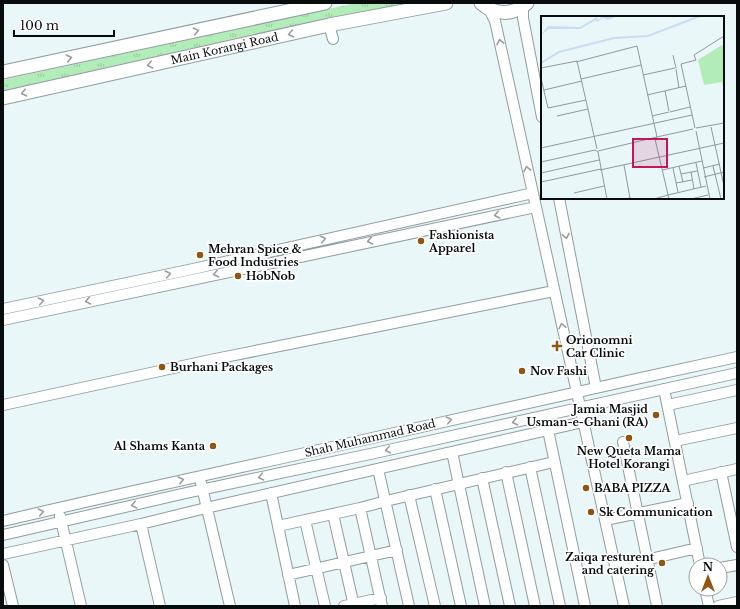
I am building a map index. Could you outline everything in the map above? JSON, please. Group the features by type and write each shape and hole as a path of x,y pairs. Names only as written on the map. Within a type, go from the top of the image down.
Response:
{"main road":[{"name":"Main Korangi Road","path":"3,72 322,3"},
{"name":"Main Korangi Road","path":"3,98 329,25 446,3"},
{"path":"485,6 498,12 506,13 515,11 525,5"}],"street":[{"path":"525,5 523,18 541,112"},
{"path":"485,6 495,21 624,606"},
{"path":"329,25 333,39"},
{"path":"3,309 533,193"},
{"path":"559,199 596,388 580,407"},
{"path":"3,320 536,207"},
{"path":"456,209 459,223"},
{"path":"308,243 311,254"},
{"path":"3,405 215,359 554,290"},
{"path":"19,305 22,316"},
{"name":"Shah Muhammad Road","path":"3,521 577,391 737,357"},
{"name":"Shah Muhammad Road","path":"3,535 202,489 382,452 664,388 737,373"},
{"path":"664,388 699,557"},
{"path":"668,405 737,390"},
{"path":"3,554 141,524 584,422"},
{"path":"675,441 737,428"},
{"path":"548,430 585,606"},
{"path":"623,442 657,606"},
{"path":"452,452 485,606"},
{"path":"278,526 554,462"},
{"path":"530,467 560,606"},
{"path":"378,469 410,606"},
{"path":"683,480 737,469"},
{"path":"506,472 535,606"},
{"path":"721,472 737,547"},
{"path":"199,476 230,606"},
{"path":"482,478 510,606"},
{"path":"435,489 461,606"},
{"path":"271,493 295,606"},
{"path":"409,495 435,606"},
{"path":"605,520 688,503"},
{"path":"58,508 81,606"},
{"path":"333,514 344,562 350,605 382,602 360,508"},
{"path":"305,520 325,606"},
{"path":"141,524 160,606"},
{"path":"616,567 697,548"},
{"path":"288,575 397,550"},
{"path":"3,565 13,606"},
{"path":"718,606 737,602"}],"green space":[{"path":"356,3 411,3 3,95 3,80"}],"place":[{"name":"Fashionista Apparel","path":"421,241"},
{"name":"Mehran Spice & Food Industries","path":"200,255"},
{"name":"HobNob","path":"238,276"},
{"name":"Orionomni Car Clinic","path":"557,346"},
{"name":"Burhani Packages","path":"162,367"},
{"name":"Nov Fashi","path":"522,371"},
{"name":"Jamia Masjid Usman-e-Ghani (RA)","path":"656,415"},
{"name":"New Queta Mama Hotel Korangi","path":"629,438"},
{"name":"Al Shams Kanta","path":"213,446"},
{"name":"BABA PIZZA","path":"586,488"},
{"name":"Sk Communication","path":"591,512"},
{"name":"Zaiqa resturent and catering","path":"662,563"}]}
